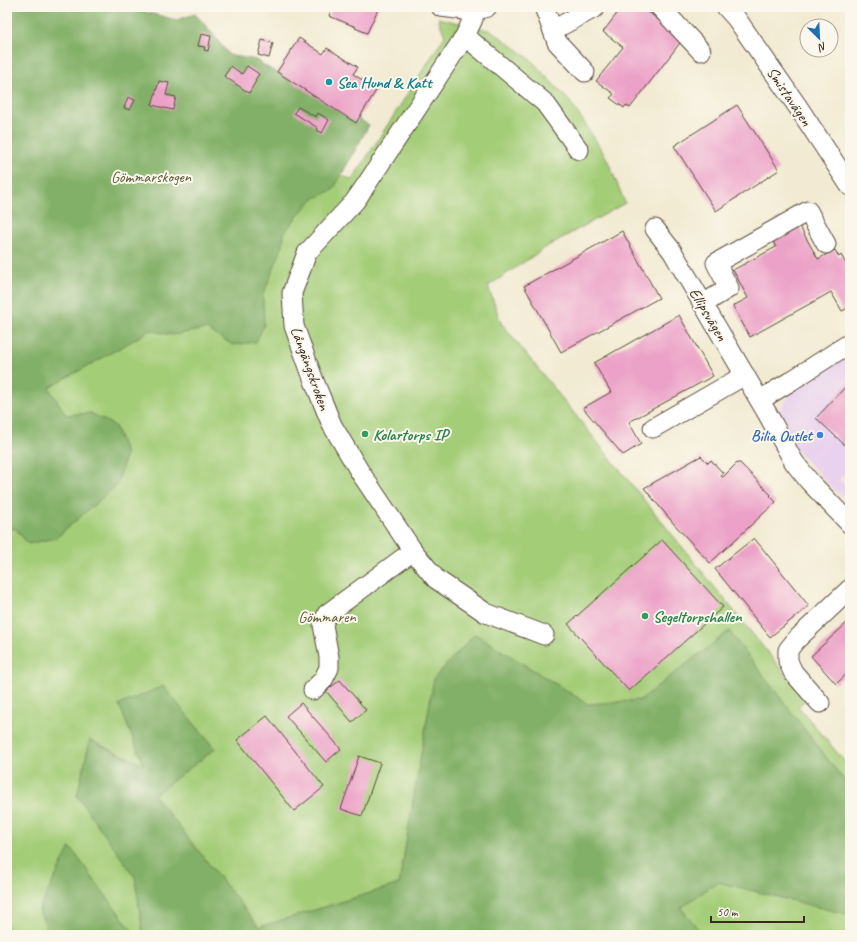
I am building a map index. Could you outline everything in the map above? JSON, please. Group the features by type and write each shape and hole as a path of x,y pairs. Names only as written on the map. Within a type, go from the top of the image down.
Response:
{"street":[{"path":"441,7 480,9"},
{"path":"544,7 557,42 584,72"},
{"path":"553,30 596,7"},
{"path":"660,7 701,51"},
{"name":"Smistavägen","path":"726,7 736,18 793,100 850,186"},
{"name":"Smistavägen","path":"740,7 850,163"},
{"name":"Långängskroken","path":"480,9 473,19 465,36 363,190 355,201 307,253 292,293 294,326 332,425 360,472 412,551 436,579 486,613 544,635"},
{"path":"465,36 545,103 579,150"},
{"path":"703,304 729,288 716,263 808,211 826,244"},
{"name":"Ellipsvägen","path":"655,229 672,251 760,400 794,462 850,524"},
{"path":"760,400 850,343"},
{"path":"653,428 745,375"},
{"path":"313,690 323,680 329,668 329,657 323,625 327,614 412,551"},
{"path":"820,702 793,672 788,661 788,650 796,640 850,589"}],"shaded area":[{"name":"Bilia Outlet","path":"850,355 850,468 839,479 849,490 841,497 799,453 779,418 782,405 793,392"}],"green space":[{"name":"Gömmaren","path":"7,7 146,7 128,108 279,146 352,180 445,36 438,18 492,31 530,59 570,102 607,159 625,203 548,246 488,286 501,323 806,700 798,706 850,768 850,935 7,935"},
{"name":"Gömmarskogen","path":"7,7 136,7 137,10 177,20 195,14 229,55 256,60 369,125 333,190 313,199 284,233 283,245 263,295 264,325 256,342 233,345 206,329 172,335 150,330 49,388 66,415 91,413 115,426 126,454 117,485 56,538 28,544 15,528 7,531"},
{"path":"729,631 850,788 850,915 717,882 681,908 703,935 143,935 135,877 77,796 90,740 144,765 119,705 163,686 215,749 154,795 259,927 399,884 434,678 475,634 588,704 640,700"},
{"path":"70,847 135,935 49,935 39,910"}],"building":[{"path":"332,7 379,7 367,33 329,16"},
{"path":"622,7 642,7 683,39 630,108 626,105 624,108 610,98 614,94 596,81 623,47 603,32"},
{"path":"201,34 211,36 208,51 204,50 205,47 198,46"},
{"name":"Sea Hund & Katt","path":"299,38 323,54 327,48 358,67 353,74 377,89 356,123 277,72"},
{"path":"262,40 273,43 269,58 258,55"},
{"path":"231,66 242,74 247,66 259,74 249,93 224,76"},
{"path":"159,81 169,83 166,95 176,97 173,110 152,105"},
{"path":"128,97 135,100 130,110 124,108"},
{"path":"737,105 779,170 716,211 674,146"},
{"path":"298,107 316,117 318,113 329,120 322,133 317,130 318,128 294,113"},
{"path":"796,220 818,259 835,250 839,257 841,255 850,271 850,307 842,311 831,292 750,337 733,306 748,298 733,270 776,247 770,236"},
{"path":"622,231 659,298 561,352 524,286"},
{"path":"679,315 713,376 629,422 641,444 623,455 583,408 611,392 594,363"},
{"path":"850,382 850,448 849,449 816,418"},
{"path":"701,456 708,463 711,460 723,473 721,476 723,477 737,463 740,463 776,502 710,563 674,524 644,488"},
{"path":"754,538 809,606 770,637 715,569"},
{"name":"Segeltorpshallen","path":"662,540 723,607 629,691 568,624"},
{"path":"850,620 850,671 836,684 811,656"},
{"path":"340,680 366,710 352,722 326,691"},
{"path":"301,703 341,749 326,762 286,716"},
{"path":"267,716 324,787 294,811 237,740"},
{"path":"359,756 380,763 362,816 341,809"}],"place":[{"name":"Sea Hund & Katt","path":"329,82"},
{"name":"Kolartorps IP","path":"365,434"},
{"name":"Bilia Outlet","path":"820,435"},
{"name":"Segeltorpshallen","path":"645,616"}]}
